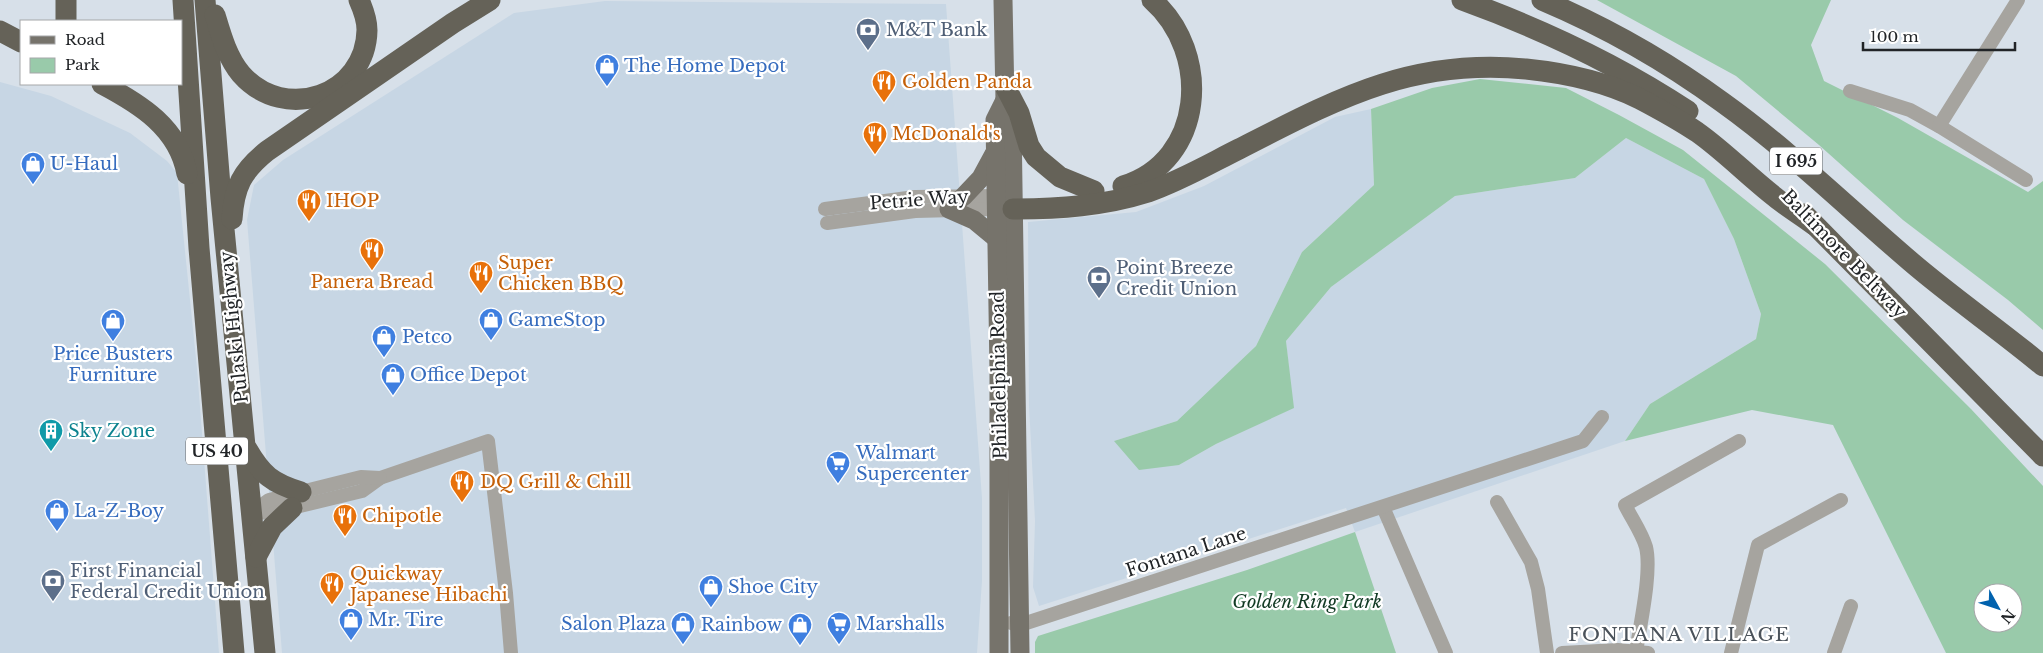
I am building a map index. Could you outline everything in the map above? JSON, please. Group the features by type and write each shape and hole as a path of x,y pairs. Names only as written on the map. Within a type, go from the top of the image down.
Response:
{"highway":[{"path":"66,0 66,20"},
{"path":"173,20 176,0"},
{"name":"Pulaski Highway","path":"183,0 199,248 234,653"},
{"name":"Pulaski Highway","path":"205,0 229,280 266,653"},
{"path":"210,0 225,46 231,60 240,72 260,91 279,99 292,100 312,98 331,91 340,85 354,68 364,45 367,30 365,15 359,0"},
{"path":"229,280 232,208 239,181 248,169 266,151 453,23 490,0"},
{"path":"1005,202 1119,187 1148,176 1171,154 1185,130 1190,111 1192,77 1189,59 1172,21 1152,0"},
{"name":"Baltimore Beltway","path":"1462,0 1524,23 1592,54 1673,101 1704,123 1769,178 2043,456"},
{"name":"Baltimore Beltway","path":"1542,0 1615,34 1680,73 1723,103 1807,170 1911,262 2038,361"},
{"path":"0,32 20,42"},
{"path":"186,40 200,104 206,150 236,488 241,502 252,512"},
{"path":"1005,202 1092,205 1148,192 1198,170 1305,115 1370,87 1397,78 1430,72 1498,67 1544,71 1581,78 1606,85 1639,99 1697,132 1775,197 1814,225"},
{"path":"104,85 149,112 165,128 177,145 185,164 199,248"},
{"path":"1005,93 1019,113 1026,141 1036,157 1060,177 1094,191"},
{"path":"245,444 260,470 269,479 282,486 296,500 272,527 256,557"}],"main road":[{"name":"Philadelphia Road","path":"1003,0 1005,93 1012,121 1005,202 1020,653"},
{"name":"Philadelphia Road","path":"1000,653 1000,372 997,239 1005,202 995,150 995,120 1005,93"},
{"path":"995,150 981,178 956,203 997,239"}],"street":[{"path":"1939,126 2018,0"},
{"path":"1850,91 1910,110 2026,180"},
{"name":"Petrie Way","path":"826,216 915,197 956,203 1005,202"},
{"name":"Fontana Lane","path":"1000,621 1020,625 1583,441 1602,417"},
{"path":"252,512 269,500 296,500 361,477 380,478 488,441 512,653"},
{"path":"1562,653 1590,651 1642,652 1647,553 1643,539 1625,506 1739,441"},
{"path":"1730,653 1758,545 1841,500"},
{"path":"1497,502 1531,562 1538,589 1547,653"},
{"path":"1383,507 1446,653"},
{"path":"1834,653 1851,606"}],"shaded area":[{"path":"605,1 946,4 982,498 982,581 977,653 282,653 247,220 254,185 283,160 514,13"},
{"path":"0,82 51,96 130,133 167,161 177,173 197,368 219,653 0,653"},
{"path":"1371,109 1374,185 1302,252 1256,346 1177,421 1114,441 1179,465 1216,444 1293,408 1286,341 1331,287 1455,196 1575,178 1626,138 1704,179 1734,239 1761,314 1756,339 1650,404 1625,441 1355,532 1346,508 1039,606 1033,587 1035,521 1029,405 1028,222 1136,212 1204,186 1335,117"}],"green space":[{"path":"1597,0 1831,0 1811,45 1824,81 1898,118 2028,192 2043,181 2043,330 2008,300 1903,220 1819,145 1736,76"},
{"path":"1480,79 1566,88 1683,150 1825,264 1971,409 2043,486 2043,653 1946,653 1833,425 1752,410 1625,441 1650,404 1756,339 1761,314 1734,239 1704,179 1626,138 1575,178 1455,196 1331,287 1286,341 1294,408 1216,444 1179,465 1139,470 1114,441 1177,421 1256,346 1302,252 1374,185 1371,109 1432,88"},
{"name":"Golden Ring Park","path":"1355,532 1396,653 1035,653 1035,642 1038,636 1247,570"}],"place":[{"name":"M&T Bank","path":"868,51"},
{"name":"The Home Depot","path":"607,87"},
{"name":"Golden Panda","path":"884,103"},
{"name":"McDonald's","path":"875,155"},
{"name":"U-Haul","path":"33,185"},
{"name":"IHOP","path":"309,222"},
{"name":"Panera Bread","path":"372,271"},
{"name":"Super Chicken BBQ","path":"481,294"},
{"name":"Point Breeze Credit Union","path":"1099,299"},
{"name":"GameStop","path":"491,341"},
{"name":"Price Busters Furniture","path":"113,342"},
{"name":"Petco","path":"384,358"},
{"name":"Office Depot","path":"393,396"},
{"name":"Sky Zone","path":"51,452"},
{"name":"Walmart Supercenter","path":"838,484"},
{"name":"DQ Grill & Chill","path":"462,503"},
{"name":"La-Z-Boy","path":"57,532"},
{"name":"Chipotle","path":"345,537"},
{"name":"First Financial Federal Credit Union","path":"53,602"},
{"name":"Quickway Japanese Hibachi","path":"332,605"},
{"name":"Shoe City","path":"711,608"},
{"name":"Mr. Tire","path":"351,641"},
{"name":"Salon Plaza","path":"683,645"},
{"name":"Marshalls","path":"839,645"},
{"name":"Rainbow","path":"800,646"}],"district":[{"name":"FONTANA VILLAGE","path":"1679,634"}]}
